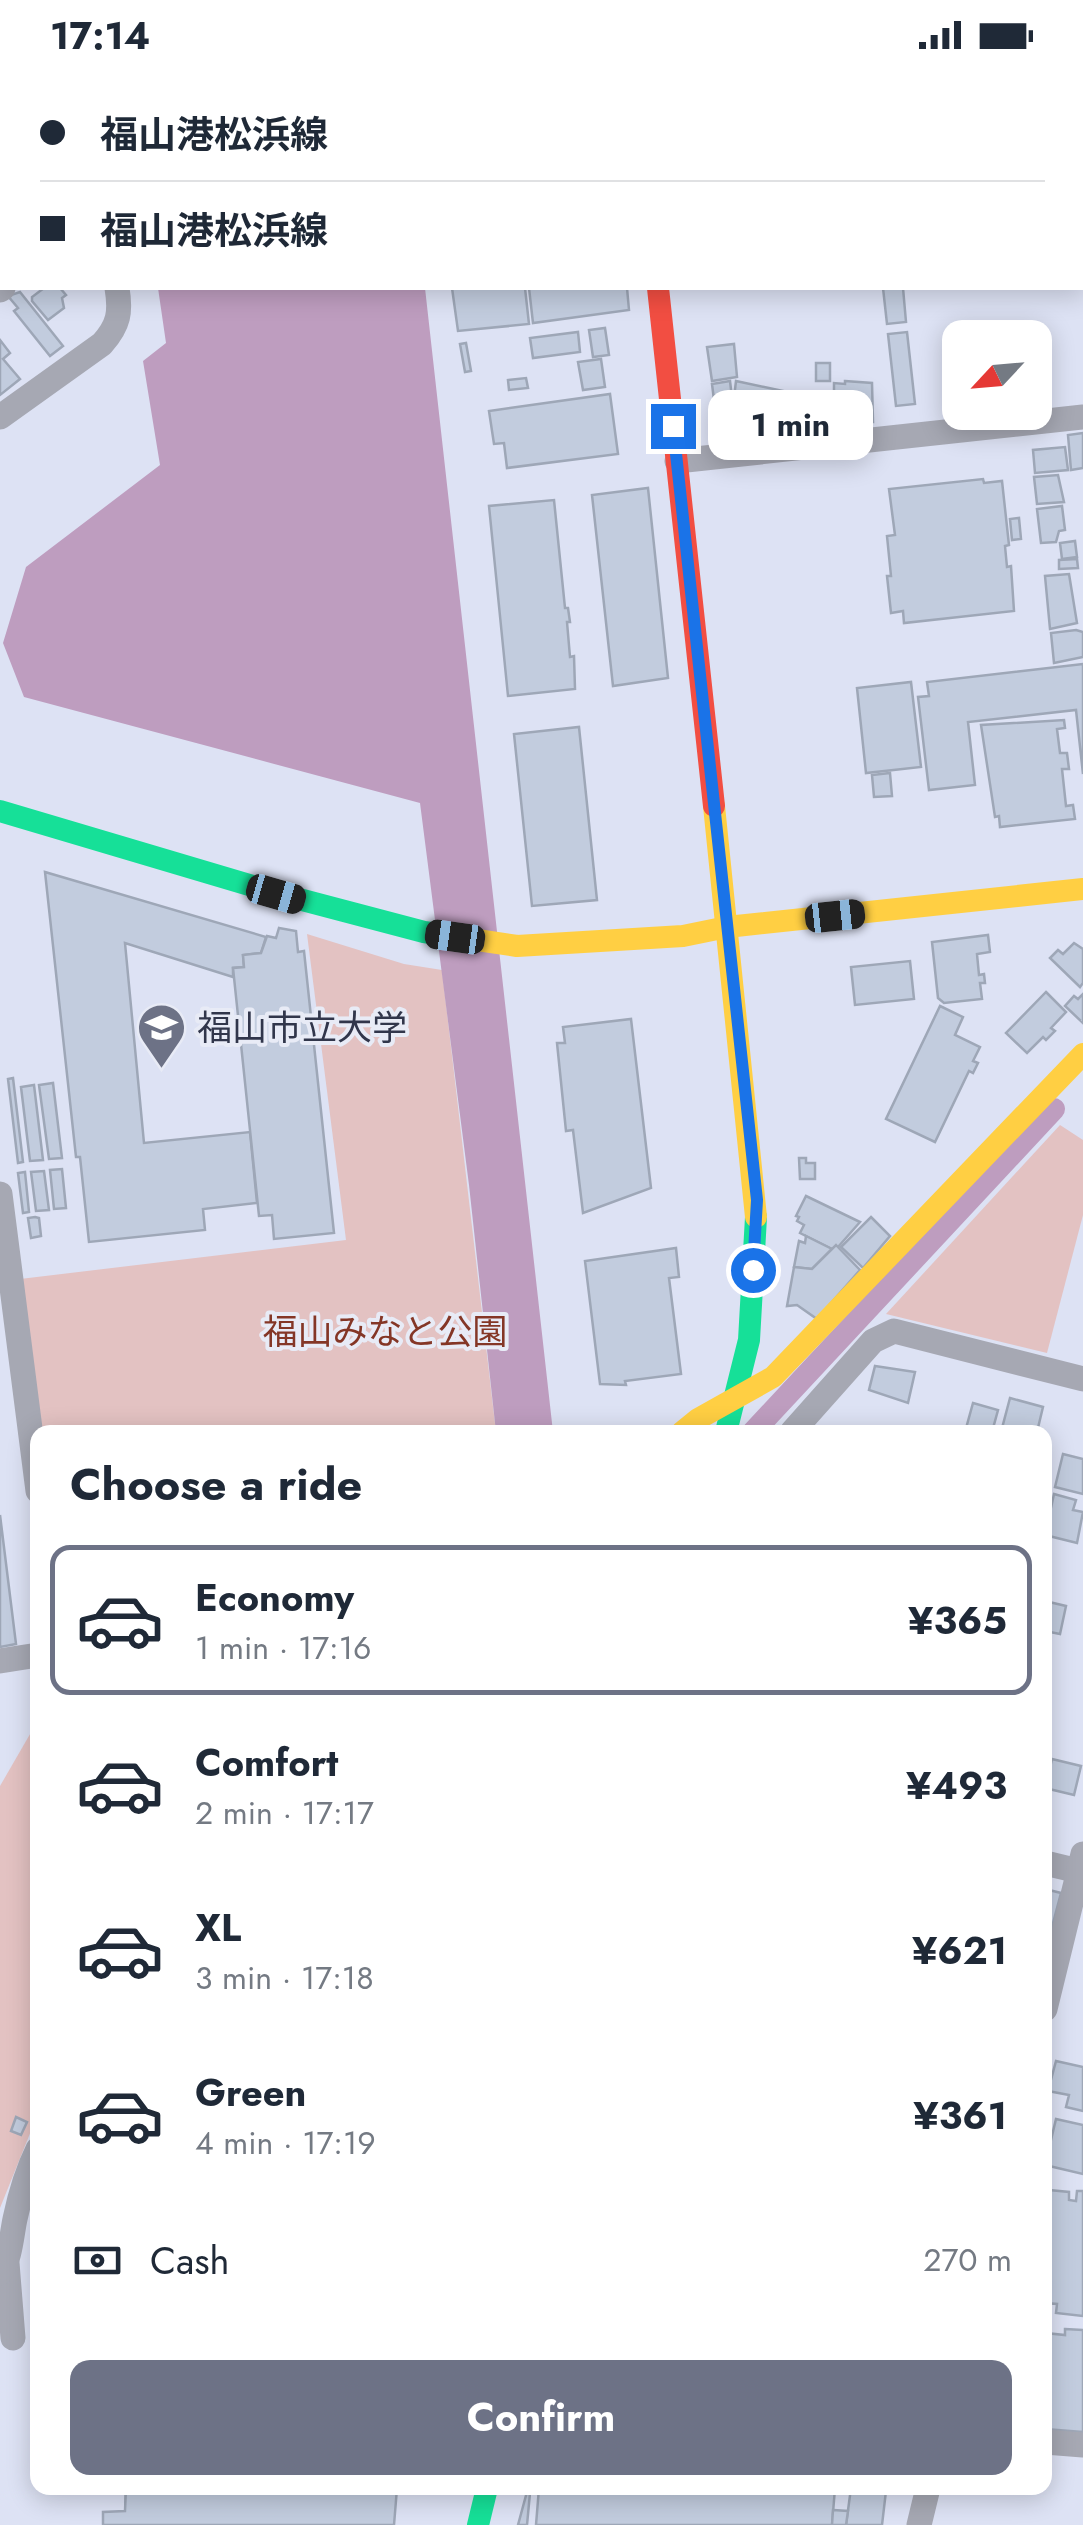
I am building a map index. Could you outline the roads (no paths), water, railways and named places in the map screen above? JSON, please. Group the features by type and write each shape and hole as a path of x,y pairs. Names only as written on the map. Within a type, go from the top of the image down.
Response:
{"street":[{"path":"96,290 107,304 119,298"},
{"path":"658,290 757,1200 749,1340 728,1425"},
{"path":"0,416 102,344 116,329 119,298"},
{"path":"677,461 1083,417"},
{"path":"0,811 276,894 424,932 517,946 683,936 727,927 1083,889"},
{"path":"692,1425 734,1396 773,1376 1083,1054"},
{"path":"0,1194 30,1428"},
{"path":"798,1425 873,1341 894,1331 1083,1379"},
{"path":"0,1662 30,1656"},
{"path":"1052,1864 1082,1866 1052,1982"},
{"path":"17,2337 4,2268 30,2172"},
{"path":"1052,2443 1083,2445"},
{"path":"478,2525 486,2495"},
{"path":"919,2525 926,2495"}],"waterway":[{"path":"760,1425 1054,1109"}],"place":[{"name":"福山市立大学","path":"162,1070"}],"park label":[{"name":"福山みなと公園","path":"385,1332"}]}
